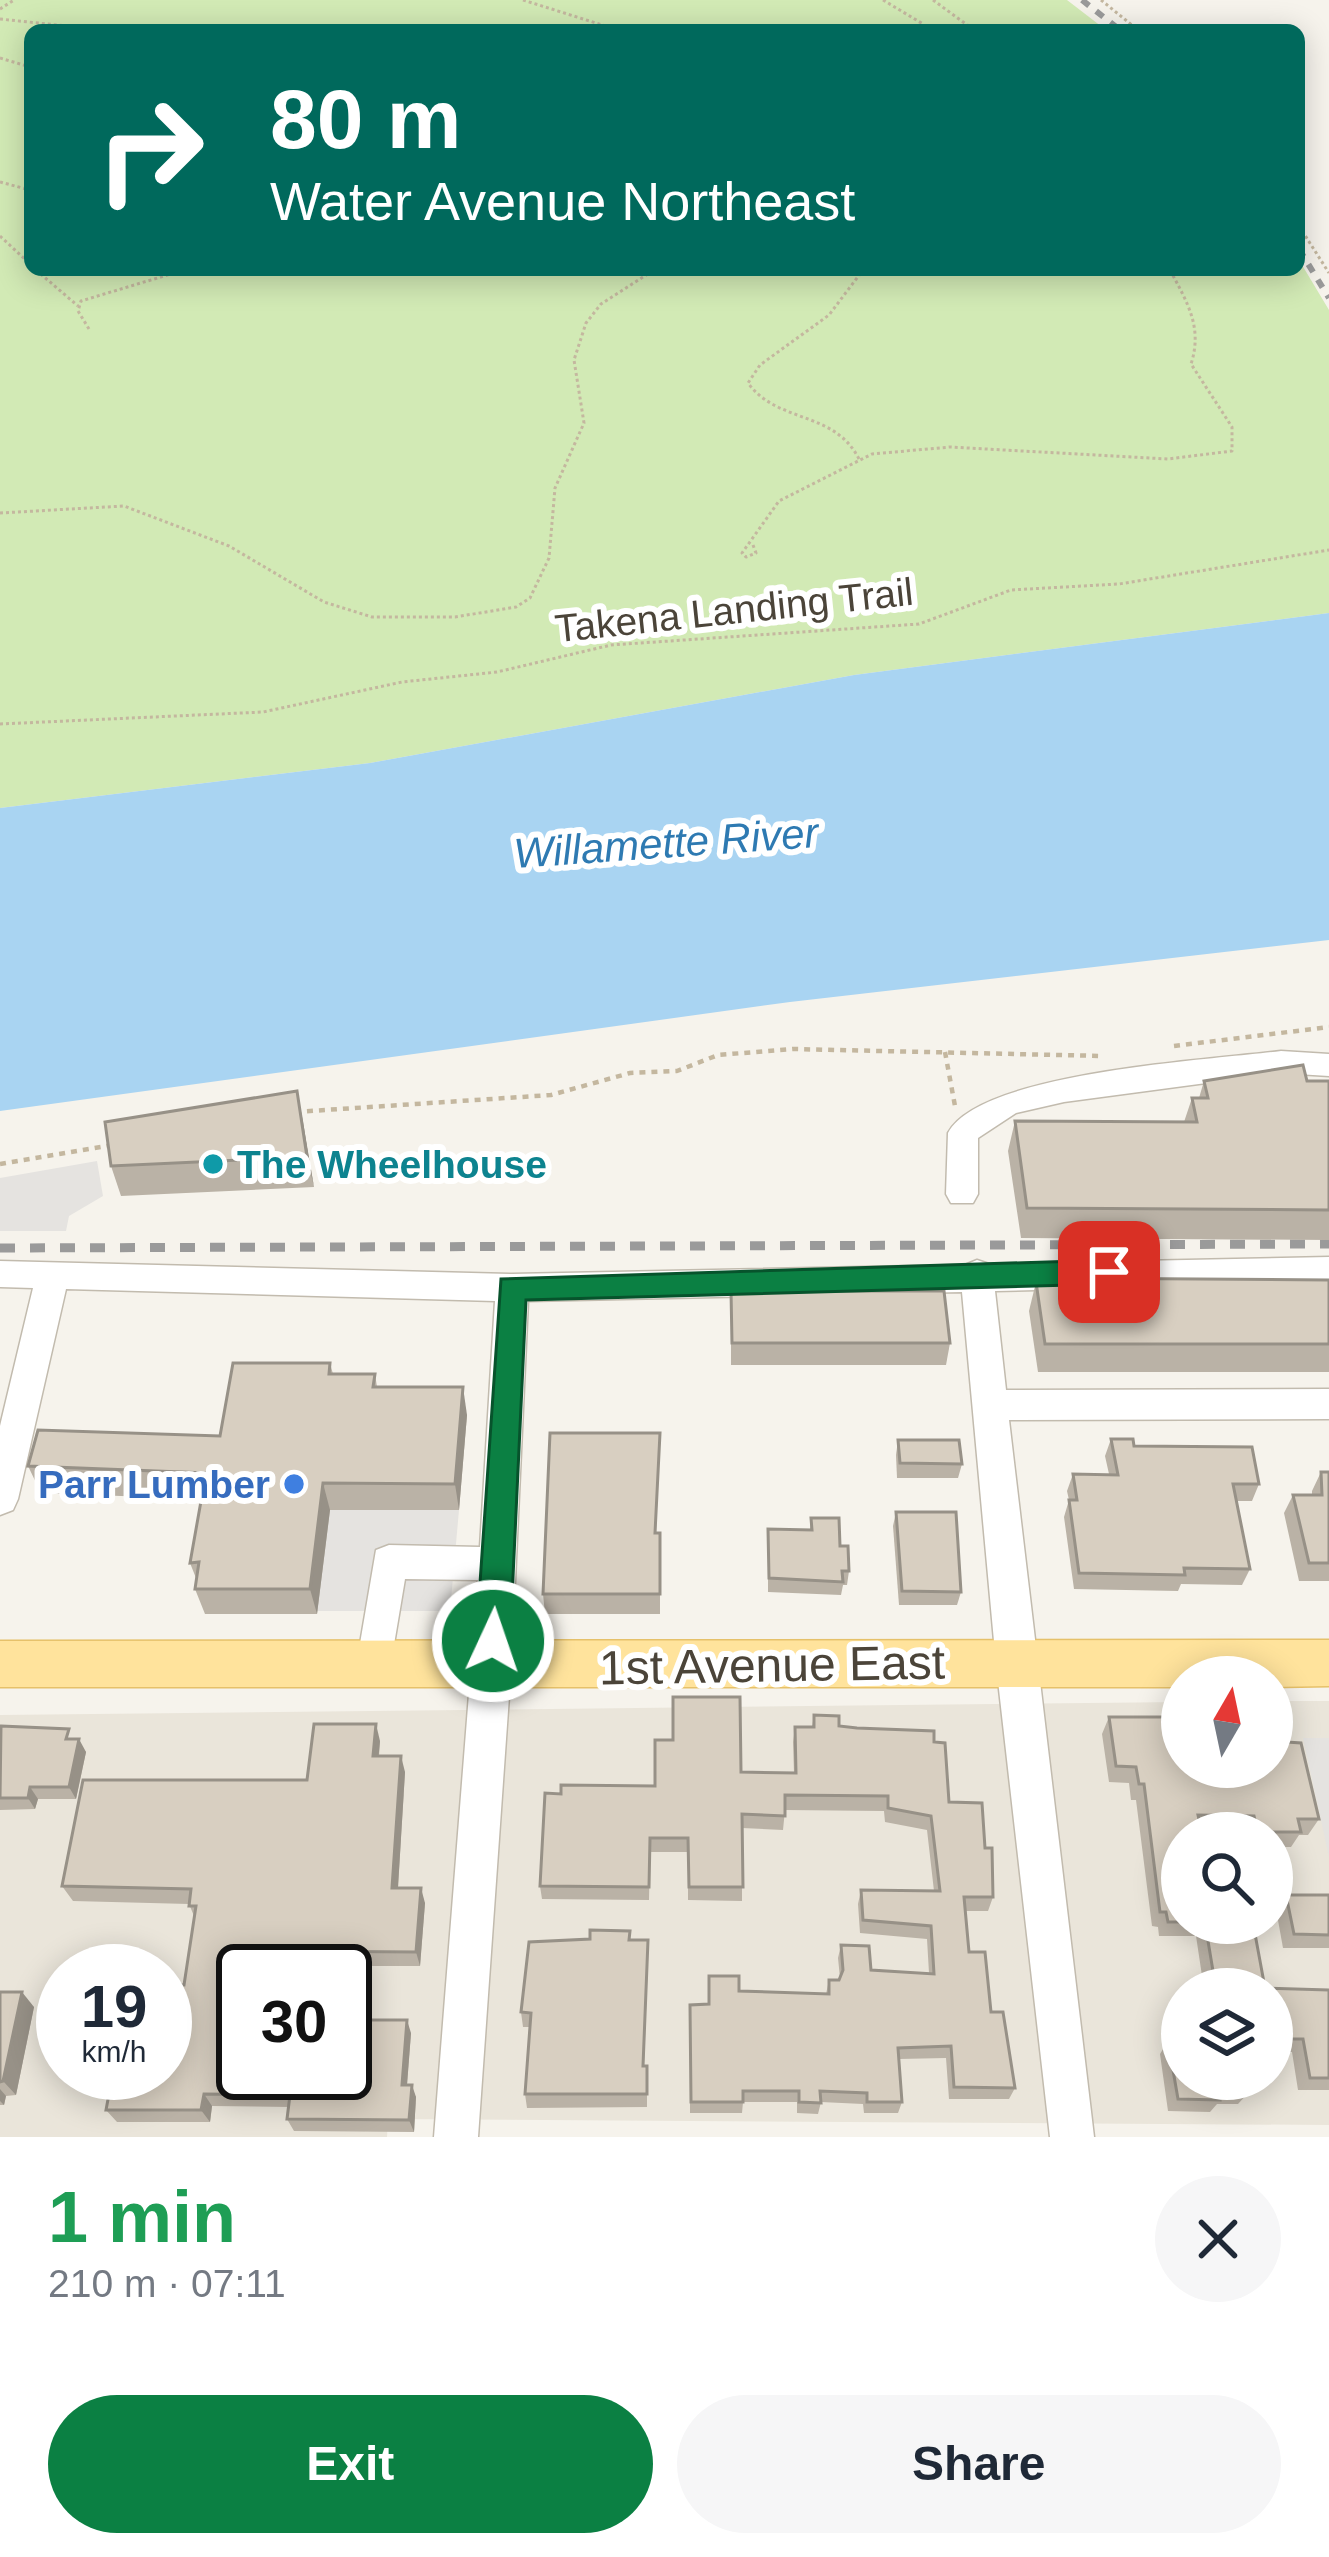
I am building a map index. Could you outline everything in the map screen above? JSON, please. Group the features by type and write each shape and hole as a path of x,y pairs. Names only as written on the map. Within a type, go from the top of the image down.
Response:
{"main road":[{"name":"1st Avenue East","path":"0,1664 492,1668 1329,1663"}],"street":[{"path":"962,1194 963,1133 1007,1104 1064,1090 1282,1062 1329,1065"},
{"path":"0,1274 512,1288 977,1274 1329,1270"},
{"path":"977,1274 1015,1663 1072,2137"},
{"path":"0,1499 53,1276"},
{"path":"456,2137 492,1668 512,1288"},
{"path":"990,1406 1329,1404"},
{"path":"375,1667 389,1562 497,1564"}],"path":[{"path":"0,9 14,0"},
{"path":"523,0 599,24"},
{"path":"883,0 923,24"},
{"path":"933,0 966,24"},
{"path":"1101,0 1131,24"},
{"path":"0,19 48,24"},
{"path":"1305,235 1329,273"},
{"path":"0,236 24,258"},
{"path":"43,276 78,305 89,329"},
{"path":"78,305 166,276"},
{"path":"0,513 124,506 229,546 324,602 372,617 454,617 516,608 530,598 548,558 555,488 584,423 573,371 586,323 601,304 645,276"},
{"path":"858,276 829,315 760,365 748,383 765,400 844,431 859,459"},
{"path":"753,544 779,501 859,459 915,447 1168,459 1232,451 1232,427 1192,364 1197,345 1194,317 1173,276"},
{"name":"Takena Landing Trail","path":"0,724 263,712 402,682 497,672 611,645 919,624 1011,590 1119,584 1329,550"},
{"path":"1170,1046 1329,1027"},
{"path":"281,1113 551,1095 630,1073 677,1071 718,1055 793,1049 1109,1056"},
{"path":"945,1052 963,1133"},
{"path":"0,1164 120,1144"}],"shaded area":[{"path":"97,1161 103,1196 69,1216 66,1231 0,1231 0,1178"},
{"path":"330,1510 459,1510 450,1611 317,1611"},
{"path":"1293,1701 1329,1701 1329,2125 388,2119 387,2137 0,2137 0,1715 1161,1702 1161,1788 1293,1788"},
{"path":"1303,1738 1329,1738 1329,1857"}],"green space":[{"path":"0,0 1067,0 1098,24 24,24 24,276 1305,276 1305,270 1329,310 1329,613 854,675 370,763 0,808"}],"water":[{"name":"Willamette River","path":"1329,613 1329,940 790,1002 0,1111 0,808 370,763 854,675"}],"building":[{"path":"1303,1065 1307,1081 1329,1081 1329,1210 1027,1208 1015,1121 1197,1122 1192,1098 1208,1098 1204,1081"},
{"path":"297,1091 307,1157 111,1166 105,1122"},
{"path":"1050,1278 1329,1280 1329,1344 1045,1344 1036,1282"},
{"path":"731,1291 944,1291 950,1343 732,1343"},
{"path":"233,1363 330,1363 329,1374 375,1374 373,1387 463,1387 455,1484 323,1483 310,1589 195,1589 199,1562 190,1563 206,1473 28,1466 38,1430 220,1436"},
{"path":"550,1433 660,1433 655,1533 660,1533 660,1594 543,1594"},
{"path":"1111,1439 1133,1439 1134,1446 1252,1447 1259,1484 1233,1484 1250,1569 1184,1568 1185,1575 1079,1573 1069,1500 1077,1500 1073,1474 1118,1475"},
{"path":"898,1440 959,1440 962,1464 900,1463"},
{"path":"1321,1472 1329,1472 1329,1563 1309,1563 1293,1495 1322,1495"},
{"path":"896,1512 956,1512 961,1592 902,1591"},
{"path":"811,1518 839,1518 840,1546 848,1546 849,1571 842,1571 843,1582 769,1578 768,1529 812,1530"},
{"path":"673,1697 740,1697 741,1772 796,1773 795,1727 814,1727 814,1715 839,1716 839,1726 934,1731 934,1742 945,1743 949,1802 982,1803 985,1848 992,1848 993,1897 964,1897 969,1952 985,1952 991,2012 1003,2012 1015,2088 954,2087 951,2046 898,2048 902,2102 867,2102 867,2093 820,2091 821,2103 799,2102 799,2091 743,2091 743,2102 691,2102 690,2005 709,2004 709,1976 739,1976 739,1991 829,1994 829,1980 839,1980 843,1970 841,1945 869,1946 871,1970 934,1974 931,1926 863,1920 861,1890 940,1891 931,1816 888,1808 888,1796 785,1795 785,1816 742,1814 743,1887 689,1887 688,1838 650,1838 649,1887 540,1886 545,1793 561,1794 561,1785 655,1786 655,1740 673,1740"},
{"path":"1109,1717 1161,1717 1161,1788 1293,1788 1293,1742 1301,1743 1319,1819 1298,1819 1301,1832 1293,1832 1293,1812 1161,1812 1160,1912 1144,1784 1139,1784 1136,1767 1116,1766"},
{"path":"314,1724 376,1724 373,1756 401,1756 392,1888 421,1888 416,1952 372,1952 372,1944 216,1944 216,2094 204,2094 201,2110 106,2110 108,2100 192,2100 190,1944 196,1906 189,1906 191,1889 62,1886 83,1780 307,1780"},
{"path":"1,1726 69,1729 66,1739 79,1739 69,1787 30,1787 28,1798 0,1798"},
{"path":"1293,1895 1329,1895 1329,1935 1294,1934"},
{"path":"590,1930 630,1931 629,1940 648,1940 643,2066 647,2066 647,2094 525,2094 531,2013 521,2012 529,1942 590,1939"},
{"path":"1208,1944 1257,1944 1261,1968 1212,1968"},
{"path":"1293,1989 1329,1990 1329,2078 1310,2078 1303,2039 1293,2039"},
{"path":"0,1992 22,1992 0,2082"},
{"path":"372,2020 407,2020 402,2085 412,2085 409,2120 287,2119 289,2100 372,2100"}],"railway":[{"path":"1082,0 1112,24"},
{"path":"1305,259 1329,298"},
{"path":"0,1248 1329,1244"}],"place":[{"name":"The Wheelhouse","path":"213,1164"},
{"name":"Parr Lumber","path":"294,1484"}],"route":[{"path":"493,1641 512,1288 1109,1272"}]}
